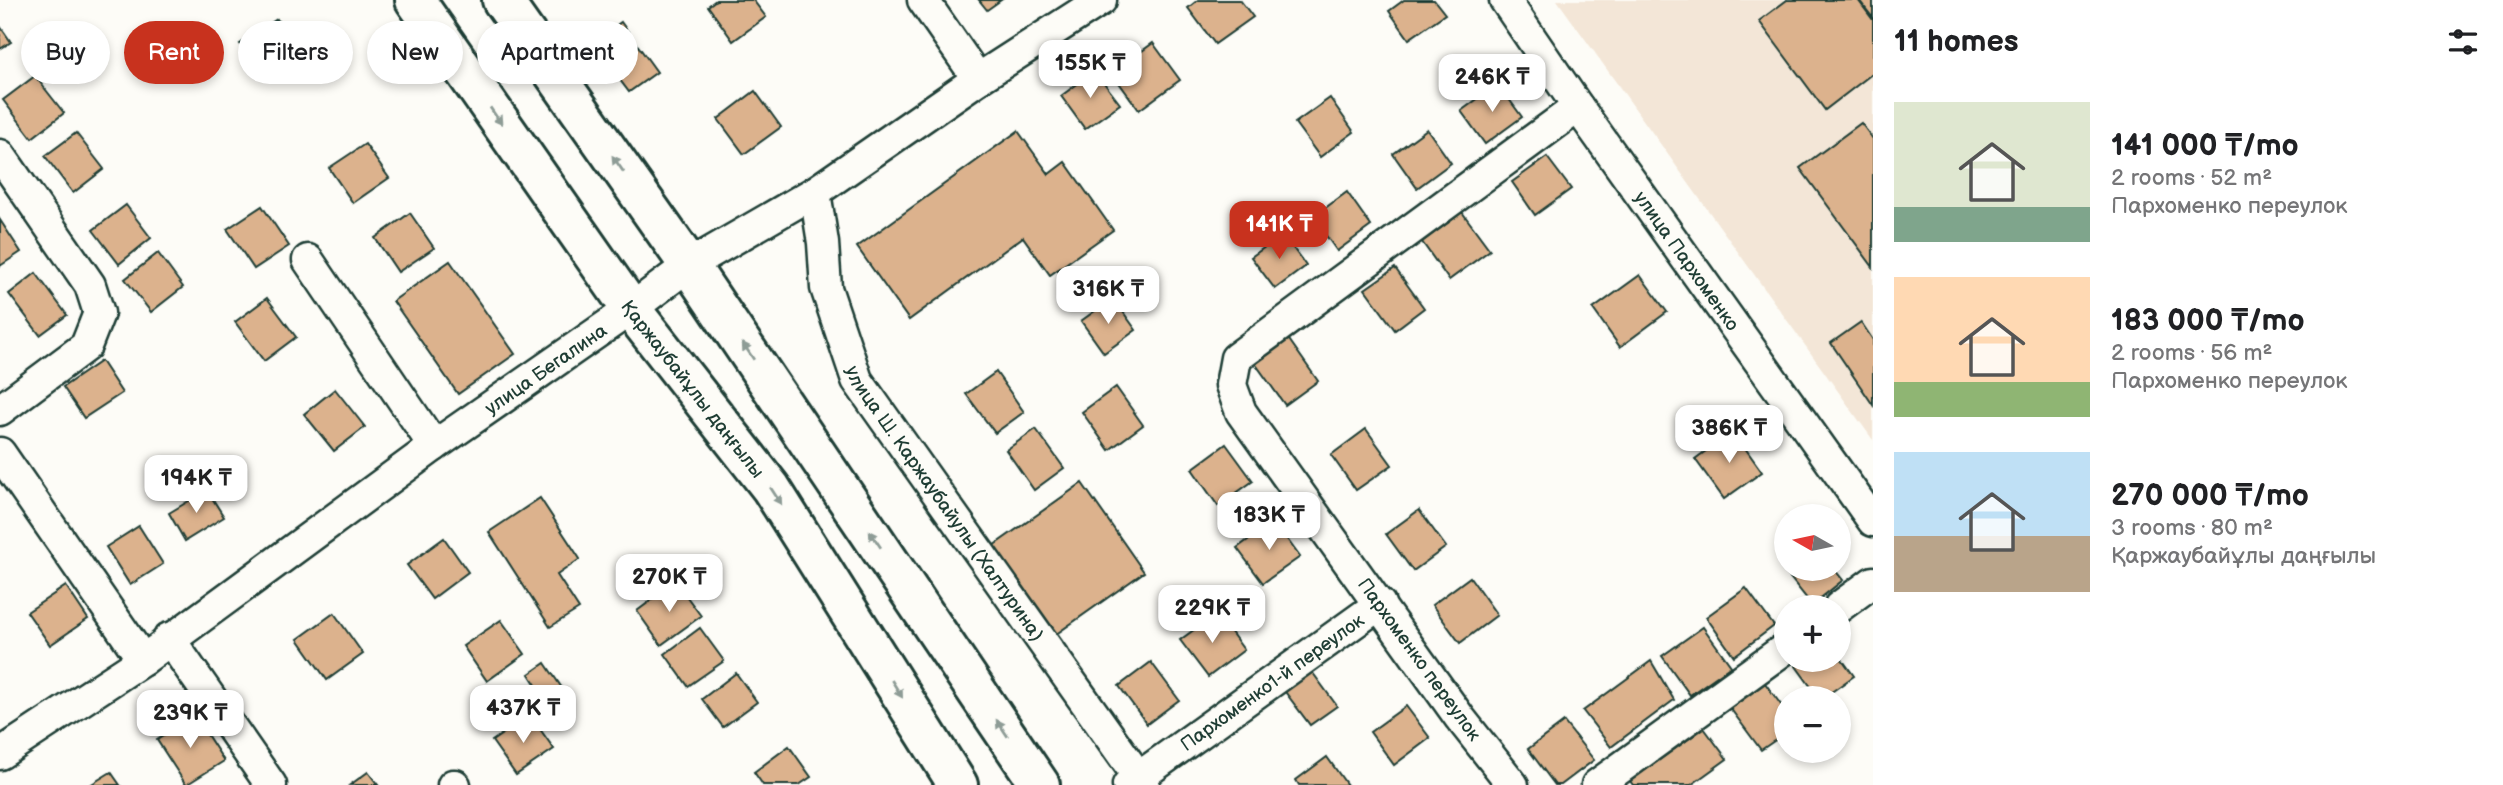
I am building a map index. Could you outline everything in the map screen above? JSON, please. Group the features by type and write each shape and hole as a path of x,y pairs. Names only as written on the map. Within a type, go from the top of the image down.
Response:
{"highway":[{"name":"Қаржаубайұлы даңғылы","path":"415,0 631,309 771,488 958,785"},
{"path":"502,0 689,265 1040,785"}],"street":[{"path":"923,0 978,79"},
{"name":"улица Бегалина","path":"0,754 143,660 169,638 434,446 631,309 689,265 815,192 978,79 1101,0"},
{"name":"улица Пархоменко","path":"1505,0 1578,107 1873,521"},
{"name":"Пархоменко переулок","path":"1513,785 1460,718 1241,412 1231,385 1236,358 1578,107"},
{"path":"0,155 90,285 99,313 86,346 0,410"},
{"name":"улица Ш. Каржаубайулы (Халтурина)","path":"815,192 823,243 826,288 857,380 1137,783"},
{"path":"308,260 434,446"},
{"path":"0,453 143,660"},
{"path":"1851,598 1873,582"},
{"name":"Пархоменко1-й переулок","path":"1137,783 1380,604"},
{"path":"169,638 271,785"},
{"path":"1597,785 1774,656"}],"shaded area":[{"path":"1557,0 1873,0 1873,440"}],"building":[{"path":"716,0 753,0 766,17 733,41 708,6"},
{"path":"979,0 1001,0 987,10"},
{"path":"1198,0 1240,0 1253,17 1215,44 1188,8"},
{"path":"1404,0 1434,0 1445,14 1409,39 1389,11"},
{"path":"1787,0 1858,0 1873,20 1873,73 1825,110 1759,21"},
{"path":"1859,0 1873,0 1873,18"},
{"path":"0,26 11,42 0,49"},
{"path":"1153,43 1180,80 1139,110 1112,73"},
{"path":"638,46 657,72 629,92 623,84 638,84"},
{"path":"1095,71 1120,104 1085,129 1061,96"},
{"path":"24,84 41,84 64,113 32,138 3,100"},
{"path":"1498,84 1522,117 1485,144 1461,111"},
{"path":"755,91 781,127 744,154 718,119"},
{"path":"1330,98 1354,132 1320,157 1295,123"},
{"path":"1861,123 1873,139 1873,267 1800,168"},
{"path":"1427,129 1451,163 1417,188 1393,154"},
{"path":"1018,131 1049,174 1065,162 1113,230 1050,275 1023,237 909,320 857,247"},
{"path":"76,133 104,169 73,193 45,156"},
{"path":"365,144 389,178 353,203 329,168"},
{"path":"1547,157 1571,189 1535,215 1512,182"},
{"path":"1347,192 1371,226 1337,251 1313,217"},
{"path":"126,205 151,238 119,264 93,230"},
{"path":"262,206 289,246 254,269 227,229"},
{"path":"1462,212 1490,250 1449,280 1422,242"},
{"path":"410,213 434,248 398,272 375,238"},
{"path":"0,220 21,252 0,266"},
{"path":"1283,234 1306,266 1275,289 1251,257"},
{"path":"158,253 183,287 151,312 125,279"},
{"path":"450,261 515,354 458,394 393,301"},
{"path":"1395,268 1424,308 1395,330 1365,289"},
{"path":"36,273 67,315 40,335 9,294"},
{"path":"1640,275 1667,312 1620,347 1593,309"},
{"path":"267,298 296,337 264,361 235,322"},
{"path":"1113,298 1136,330 1104,353 1081,321"},
{"path":"1861,322 1873,340 1873,405 1831,343"},
{"path":"1285,334 1318,381 1285,405 1252,359"},
{"path":"101,361 122,393 84,418 63,387"},
{"path":"996,372 1024,412 995,433 966,394"},
{"path":"1116,387 1143,425 1109,450 1082,412"},
{"path":"335,389 365,427 334,451 304,414"},
{"path":"1036,429 1064,468 1034,490 1006,450"},
{"path":"1366,429 1392,465 1356,490 1331,455"},
{"path":"1733,431 1762,472 1724,499 1695,459"},
{"path":"1226,444 1253,481 1218,506 1192,469"},
{"path":"1082,483 1144,572 1052,637 990,548"},
{"path":"207,490 224,517 185,541 169,513"},
{"path":"540,498 580,559 557,575 579,609 550,627 489,532"},
{"path":"1419,510 1446,547 1413,571 1386,534"},
{"path":"1274,521 1300,557 1263,583 1237,548"},
{"path":"139,526 163,564 130,585 106,547"},
{"path":"444,538 468,572 432,599 407,565"},
{"path":"1470,577 1497,615 1460,643 1432,605"},
{"path":"1793,581 1842,581 1824,595 1804,595"},
{"path":"676,582 701,616 661,645 637,611"},
{"path":"66,586 88,619 50,645 27,612"},
{"path":"1746,588 1774,626 1734,656 1706,617"},
{"path":"334,613 363,654 327,680 298,639"},
{"path":"1217,613 1244,650 1208,677 1180,640"},
{"path":"501,620 525,654 487,681 463,646"},
{"path":"1703,627 1731,666 1690,695 1662,656"},
{"path":"700,628 724,661 688,686 665,654"},
{"path":"1651,661 1674,700 1611,747 1583,711"},
{"path":"1151,662 1179,700 1147,724 1119,686"},
{"path":"545,663 562,688 545,699 529,674"},
{"path":"1310,669 1337,706 1310,725 1283,689"},
{"path":"1800,672 1851,672 1854,676 1840,686 1810,686"},
{"path":"736,673 757,702 723,727 702,699"},
{"path":"1765,683 1774,695 1774,741 1761,750 1730,708"},
{"path":"1406,706 1430,738 1394,765 1370,732"},
{"path":"530,715 554,749 516,775 492,741"},
{"path":"195,716 224,761 186,785 157,740"},
{"path":"1564,722 1594,760 1561,785 1555,785 1528,749"},
{"path":"1704,728 1727,759 1691,785 1633,785 1630,781"},
{"path":"789,746 811,777 799,785 763,785 754,772"},
{"path":"1327,757 1347,785 1299,785 1296,780"},
{"path":"111,772 120,785 90,785"},
{"path":"368,772 378,785 350,785"}]}
